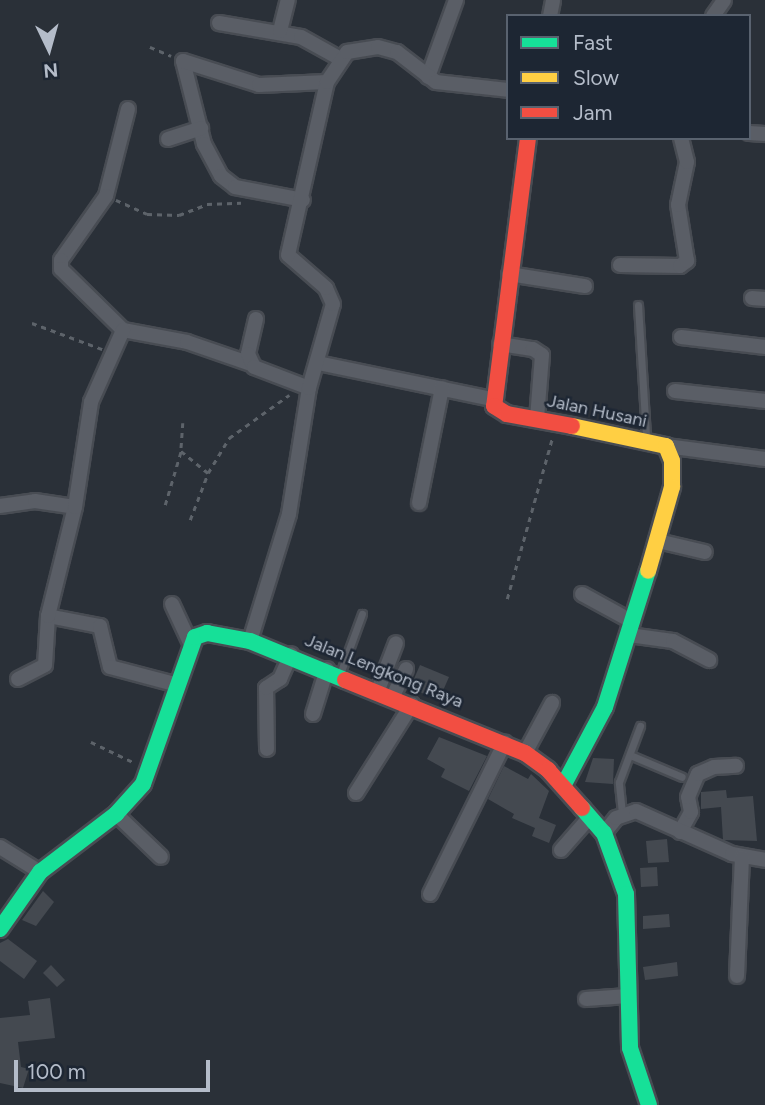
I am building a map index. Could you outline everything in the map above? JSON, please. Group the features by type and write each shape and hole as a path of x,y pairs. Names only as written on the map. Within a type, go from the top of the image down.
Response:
{"street":[{"path":"280,31 288,0"},
{"path":"428,77 456,0"},
{"path":"219,23 280,31 317,43 339,58"},
{"path":"250,641 289,514 303,386 318,363 333,304 326,288 288,254 303,200 327,82 339,58 353,50 390,48 428,77 506,90"},
{"path":"183,61 259,85 327,82"},
{"path":"183,61 208,156 227,183 303,200"},
{"path":"128,109 106,196 60,265 123,330 187,342 251,364 260,372 303,386"},
{"path":"169,139 201,128"},
{"path":"318,363 492,399 528,140"},
{"path":"620,265 680,266 687,261 678,205 687,162 682,140"},
{"path":"509,274 585,286"},
{"path":"251,364 248,354 256,319"},
{"path":"18,679 45,665 48,616 75,507 91,402 123,330"},
{"path":"681,337 765,347"},
{"path":"500,344 533,349 542,355 537,418"},
{"path":"419,503 442,388"},
{"path":"674,391 765,401"},
{"name":"Jalan Husani","path":"492,399 498,412 647,440 666,446 673,481 658,541 605,707 563,786"},
{"path":"666,446 765,459"},
{"path":"0,506 35,501 75,507"},
{"path":"658,541 705,552"},
{"path":"582,594 631,628 673,641 709,660"},
{"path":"0,929 40,873 116,814 133,797 151,769 191,645 172,604"},
{"path":"48,616 100,626 110,667 178,685"},
{"name":"Jalan Lengkong Raya","path":"191,645 198,635 207,633 250,641 291,654 505,742 548,769 604,833 626,894 630,1048 649,1105"},
{"path":"386,693 396,643"},
{"path":"267,749 266,688 280,679 291,654"},
{"path":"386,693 406,669"},
{"path":"313,714 333,672"},
{"path":"526,753 552,703"},
{"path":"356,793 412,704"},
{"path":"430,894 505,742"},
{"path":"680,831 691,812 688,797 698,774 714,767 736,766"},
{"path":"548,769 571,768"},
{"path":"604,833 622,813 636,811 742,857 765,860"},
{"path":"116,814 162,858"},
{"path":"561,850 590,817"},
{"path":"0,847 40,873"},
{"path":"737,976 742,857"},
{"path":"586,999 628,996"}],"lane":[{"path":"638,305 647,440"},
{"path":"333,672 362,614"},
{"path":"622,813 618,788 640,726"},
{"path":"630,755 682,777"}],"path":[{"path":"149,47 183,61"},
{"path":"106,196 147,214 179,215 222,201 246,204"},
{"path":"32,323 112,353"},
{"path":"190,520 208,473 229,438 303,386"},
{"path":"507,599 557,422"},
{"path":"165,505 181,451 183,423"},
{"path":"181,451 208,473"},
{"path":"91,742 151,769"}],"building":[{"path":"420,665 449,677 439,700 410,688"},
{"path":"439,737 487,756 469,791 441,777 445,769 427,759"},
{"path":"593,758 614,759 613,784 585,782"},
{"path":"504,766 528,779 531,774 549,791 539,818 556,825 549,843 532,836 535,828 512,818 514,814 488,799"},
{"path":"726,790 727,798 753,796 757,841 723,840 721,807 701,809 701,792"},
{"path":"667,839 669,862 648,863 646,841"},
{"path":"657,867 658,886 641,887 640,868"},
{"path":"43,891 54,902 36,926 22,920"},
{"path":"669,914 670,927 643,929 643,916"},
{"path":"8,939 37,961 24,979 0,961 0,943"},
{"path":"677,962 678,976 645,980 643,967"},
{"path":"51,965 65,980 57,987 43,973"},
{"path":"50,998 55,1038 18,1042 21,1067 29,1069 23,1088 0,1083 0,1018 30,1015 28,1001"}],"traffic: fast":[{"path":"563,786 605,707 648,571"},
{"path":"0,929 40,872 116,814 143,784 195,637 207,633 250,641 345,680"},
{"path":"582,808 604,833 626,894 630,1048 649,1105"}],"traffic: slow":[{"path":"572,426 666,446 672,461 672,487 648,571"}],"traffic: jam":[{"path":"528,140 494,406 507,414 572,426"},
{"path":"345,680 525,753 548,770 582,808"}]}
